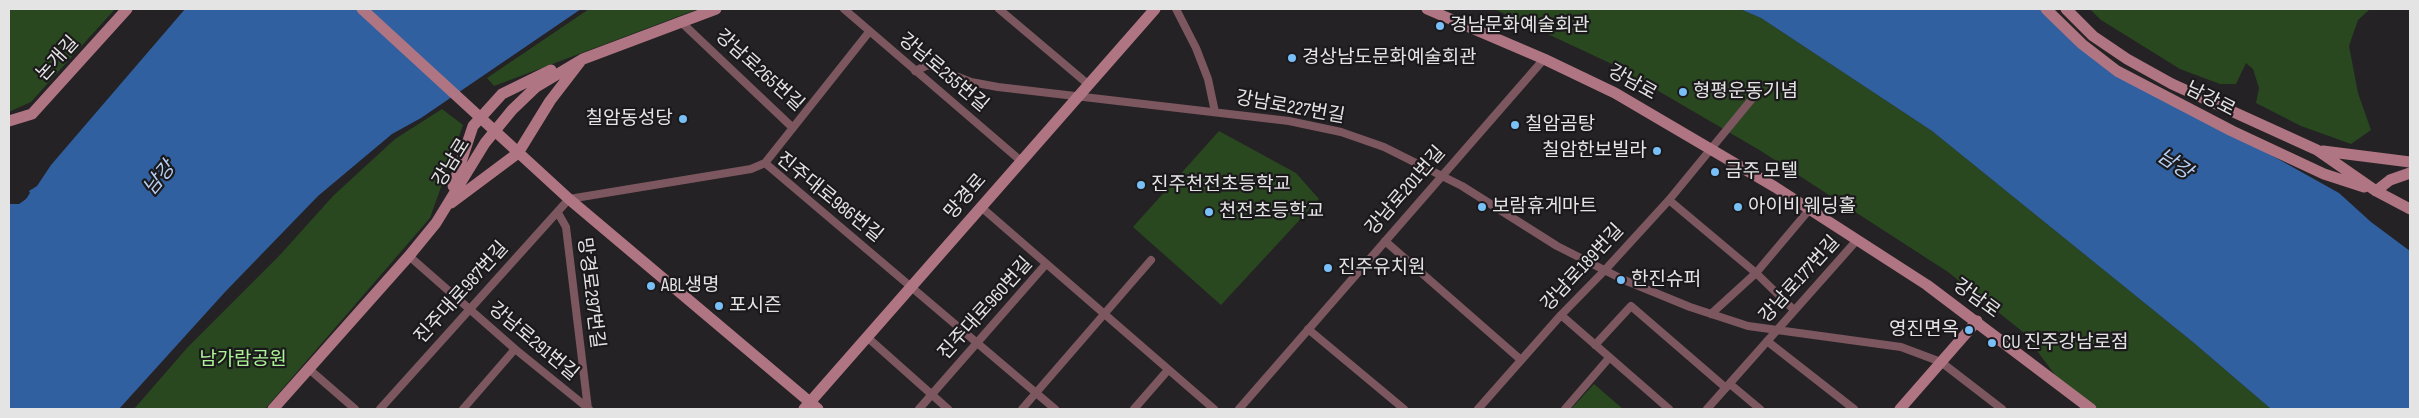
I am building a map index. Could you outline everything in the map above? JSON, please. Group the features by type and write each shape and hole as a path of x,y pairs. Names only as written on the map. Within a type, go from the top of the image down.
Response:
{"street":[{"name":"논개길","path":"9,121 32,114 127,9"},
{"path":"362,9 569,199 811,407"},
{"name":"강남로","path":"273,409 409,256 447,206 486,143 512,110 536,87 583,59 716,9"},
{"name":"강남로255번길","path":"844,9 1021,162"},
{"name":"망경로","path":"811,407 867,337 1155,9"},
{"name":"강남로227번길","path":"1176,9 1196,48 1208,79 1216,112"},
{"name":"강남로","path":"1427,9 1544,59 1615,93 1710,150 1927,285 2091,409"},
{"name":"남강로","path":"2046,9 2082,44 2117,71 2232,131 2324,174 2376,190"},
{"name":"남강로","path":"2066,9 2093,36 2126,59 2172,84 2317,150 2376,190 2410,209"},
{"path":"1004,10 1089,84"},
{"name":"강남로265번길","path":"680,21 793,128 869,32"},
{"path":"447,206 518,153 550,101 583,59"},
{"path":"447,206 472,126 502,94 568,62 583,59"},
{"name":"강남로201번길","path":"1239,409 1544,59"},
{"name":"강남로227번길","path":"915,71 928,64 971,82 998,87 1289,121 1341,132 1384,147 1441,175 1487,201 1557,246 1624,280 1711,314 1748,326 1901,347 1941,362 2002,409"},
{"name":"강남로189번길","path":"1478,409 1561,315 1669,200 1756,94"},
{"path":"765,163 793,128"},
{"path":"2317,150 2342,155 2410,162"},
{"name":"진주대로986번길","path":"569,199 750,169 765,163 912,286 975,343 1054,409"},
{"path":"2376,190 2390,180 2410,173"},
{"name":"진주대로987번길","path":"380,409 569,199"},
{"path":"1669,200 1756,273 1794,310"},
{"path":"981,207 1046,264"},
{"path":"1711,314 1756,273 1809,210"},
{"name":"망경로297번길","path":"558,213 566,227 587,409"},
{"name":"강남로177번길","path":"1707,409 1857,240"},
{"path":"1385,241 1521,360"},
{"name":"강남로291번길","path":"409,256 468,310 587,409"},
{"path":"1022,409 1151,260"},
{"name":"진주대로960번길","path":"919,409 1046,264 1214,409"},
{"path":"1595,345 1631,306 1728,386 1760,409"},
{"path":"1561,315 1669,409"},
{"path":"1900,409 1977,321"},
{"path":"1308,329 1404,409"},
{"path":"867,337 948,409"},
{"name":"강남로177번길","path":"1767,341 1854,409"},
{"path":"463,409 515,350"},
{"path":"1565,409 1610,358"},
{"path":"309,369 356,409"},
{"path":"1134,409 1168,370"}],"green space":[{"path":"9,9 115,9 31,102 9,111"},
{"path":"589,9 698,9 494,86 487,78"},
{"path":"1494,9 1740,9 1761,18 1932,131 2194,343 2271,409 2091,409 2067,391 2023,332 1948,272 1761,151 1614,65"},
{"path":"2090,9 2370,9 2358,20 2349,46 2358,93 2371,130 2351,144 2301,126 2256,103 2259,88 2253,69 2246,63 2236,84 2220,84 2180,69 2101,20"},
{"name":"남가람공원","path":"442,109 463,125 430,218 265,409 134,409 187,348 279,256 333,196 395,139"},
{"path":"1219,131 1296,173 1319,199 1221,305 1133,227"},
{"path":"1594,384 1623,409 1571,409"}],"water":[{"name":"남강","path":"185,9 581,9 421,118 392,134 318,196 225,292 119,409 9,409 9,204 19,204 26,199 30,193 29,191 37,186 51,165"},
{"name":"남강","path":"1740,9 2052,9 2101,60 2339,193 2371,222 2410,251 2410,409 2271,409 2194,343 1932,131 1761,18"}],"place":[{"name":"경남문화예술회관","path":"1440,26"},
{"name":"경상남도문화예술회관","path":"1292,58"},
{"name":"형평운동기념","path":"1683,92"},
{"name":"칠암동성당","path":"683,119"},
{"name":"칠암곰탕","path":"1515,125"},
{"name":"칠암한보빌라","path":"1657,151"},
{"name":"금주 모텔","path":"1715,172"},
{"name":"진주천전초등학교","path":"1141,185"},
{"name":"보람휴게마트","path":"1482,207"},
{"name":"아이비 웨딩홀","path":"1738,207"},
{"name":"천전초등학교","path":"1209,212"},
{"name":"진주유치원","path":"1328,268"},
{"name":"한진슈퍼","path":"1621,280"},
{"name":"ABL생명","path":"651,286"},
{"name":"포시즌","path":"719,306"},
{"name":"영진면옥","path":"1969,330"},
{"name":"CU 진주강남로점","path":"1992,343"}]}
